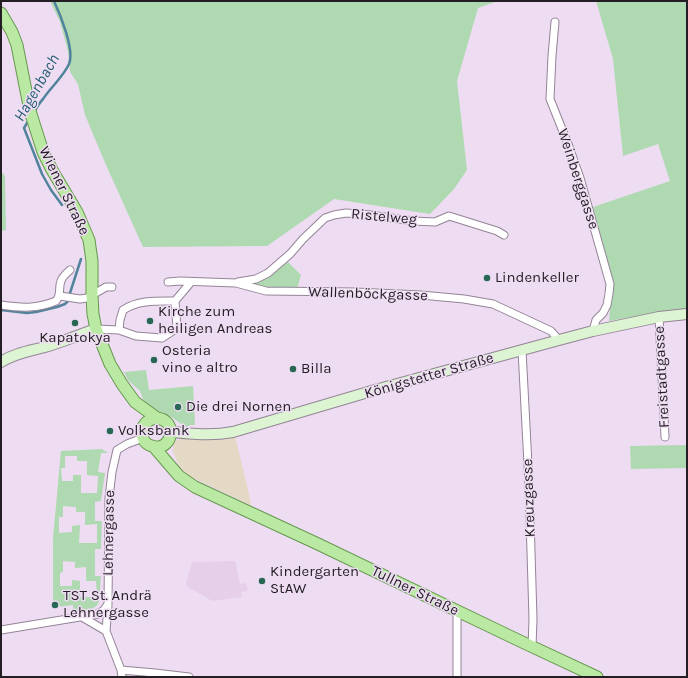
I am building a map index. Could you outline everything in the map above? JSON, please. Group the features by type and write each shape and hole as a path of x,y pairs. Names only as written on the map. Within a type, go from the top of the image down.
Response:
{"main road":[{"name":"Wiener Straße","path":"1,13 12,32 17,45 30,111 43,152 77,212 89,240 92,261 93,314 96,329 110,364 117,377 135,402"},
{"name":"Königstetter Straße","path":"170,436 220,435 233,432 375,390 593,331 659,317 687,314"},
{"path":"1,362 8,357 96,329"},
{"path":"135,402 157,418"},
{"path":"135,402 143,426 143,438 146,443 154,447 162,446 170,436"},
{"path":"143,426 152,418 161,418 168,424 172,467"},
{"name":"Tullner Straße","path":"154,447 179,476 195,487 597,677"}],"street":[{"name":"Weinberggasse","path":"555,22 550,99 580,178 610,284 607,304 603,313 596,320 593,331"},
{"name":"Ristelweg","path":"236,283 256,279 268,273 290,254 325,218 334,215 346,213 413,221 435,222 449,216 497,231 504,236"},
{"path":"62,296 61,281 65,274 70,270"},
{"name":"Wallenböckgasse","path":"168,282 236,283 266,292 355,292 464,299 493,304 550,330 559,340"},
{"path":"96,329 119,330 136,336 162,338 177,328 175,301 191,282"},
{"path":"62,296 76,299 87,298 106,287 112,287"},
{"path":"1,305 26,308 38,307 56,301 62,296"},
{"path":"119,330 123,310 129,306 144,302 175,301"},
{"name":"Freistadtgasse","path":"659,317 665,437"},
{"name":"Kreuzgasse","path":"522,350 529,492 533,619 532,647"},
{"name":"Lehnergasse","path":"108,604 109,498 112,472 117,450 127,444 143,438"},
{"path":"1,630 98,614 104,610 108,604"},
{"path":"108,604 106,631 121,674 155,673 189,677"},
{"path":"457,677 458,611"},
{"path":"82,617 106,631"}],"shaded area":[{"path":"235,436 251,505 189,476 179,466 173,452 174,442 183,438 219,440"},
{"path":"235,561 240,584 246,583 248,591 241,592 242,597 212,601 188,587 186,584 192,562"}],"green space":[{"path":"50,1 498,1 478,8 457,81 467,170 454,189 430,214 334,199 267,246 143,247 85,115 78,84 70,72 68,51 60,22"},
{"path":"596,1 687,1 687,309 609,321 612,284 593,207 670,181 658,144 623,156 613,59"},
{"path":"1,171 5,176 6,230 1,231"},
{"path":"288,262 301,275 297,289 267,287 246,283 269,275"},
{"path":"146,370 149,390 193,386 195,425 190,425 187,428 170,416 158,413 148,406 140,391 128,380 124,372"},
{"path":"687,445 687,468 631,469 630,446"},
{"path":"102,449 108,453 101,453 98,472 105,473 101,501 95,502 95,521 102,521 101,549 95,549 95,576 101,576 99,602 95,607 84,611 73,611 73,605 57,607 56,602 53,602 53,538 61,451","holes":["65,456 77,456 77,461 87,461 87,475 98,476 97,493 81,493 81,475 73,475 73,481 62,481 61,468 65,468","63,506 76,507 76,512 85,512 85,525 97,524 97,543 79,543 80,525 72,526 72,532 59,533 59,517 63,517","63,561 75,562 75,568 86,567 86,581 96,581 97,597 80,597 80,581 72,580 72,586 60,586 60,573 63,572"]}],"waterway":[{"name":"Hagenbach","path":"34,112 40,102 64,73 69,64 70,50 66,32 54,1"},
{"name":"Hagenbach","path":"29,120 24,128 42,174 62,205"},
{"name":"Hagenbach","path":"1,310 27,313 65,304 68,301 81,259"}],"place":[{"name":"Lindenkeller","path":"487,278"},
{"name":"Kirche zum heiligen Andreas","path":"150,321"},
{"name":"Kapatokya","path":"75,323"},
{"name":"Osteria vino e altro","path":"154,360"},
{"name":"Billa","path":"293,369"},
{"name":"Die drei Nornen","path":"178,407"},
{"name":"Volksbank","path":"110,431"},
{"name":"Kindergarten StAW","path":"262,581"},
{"name":"TST St. Andrä Lehnergasse","path":"55,605"}]}
